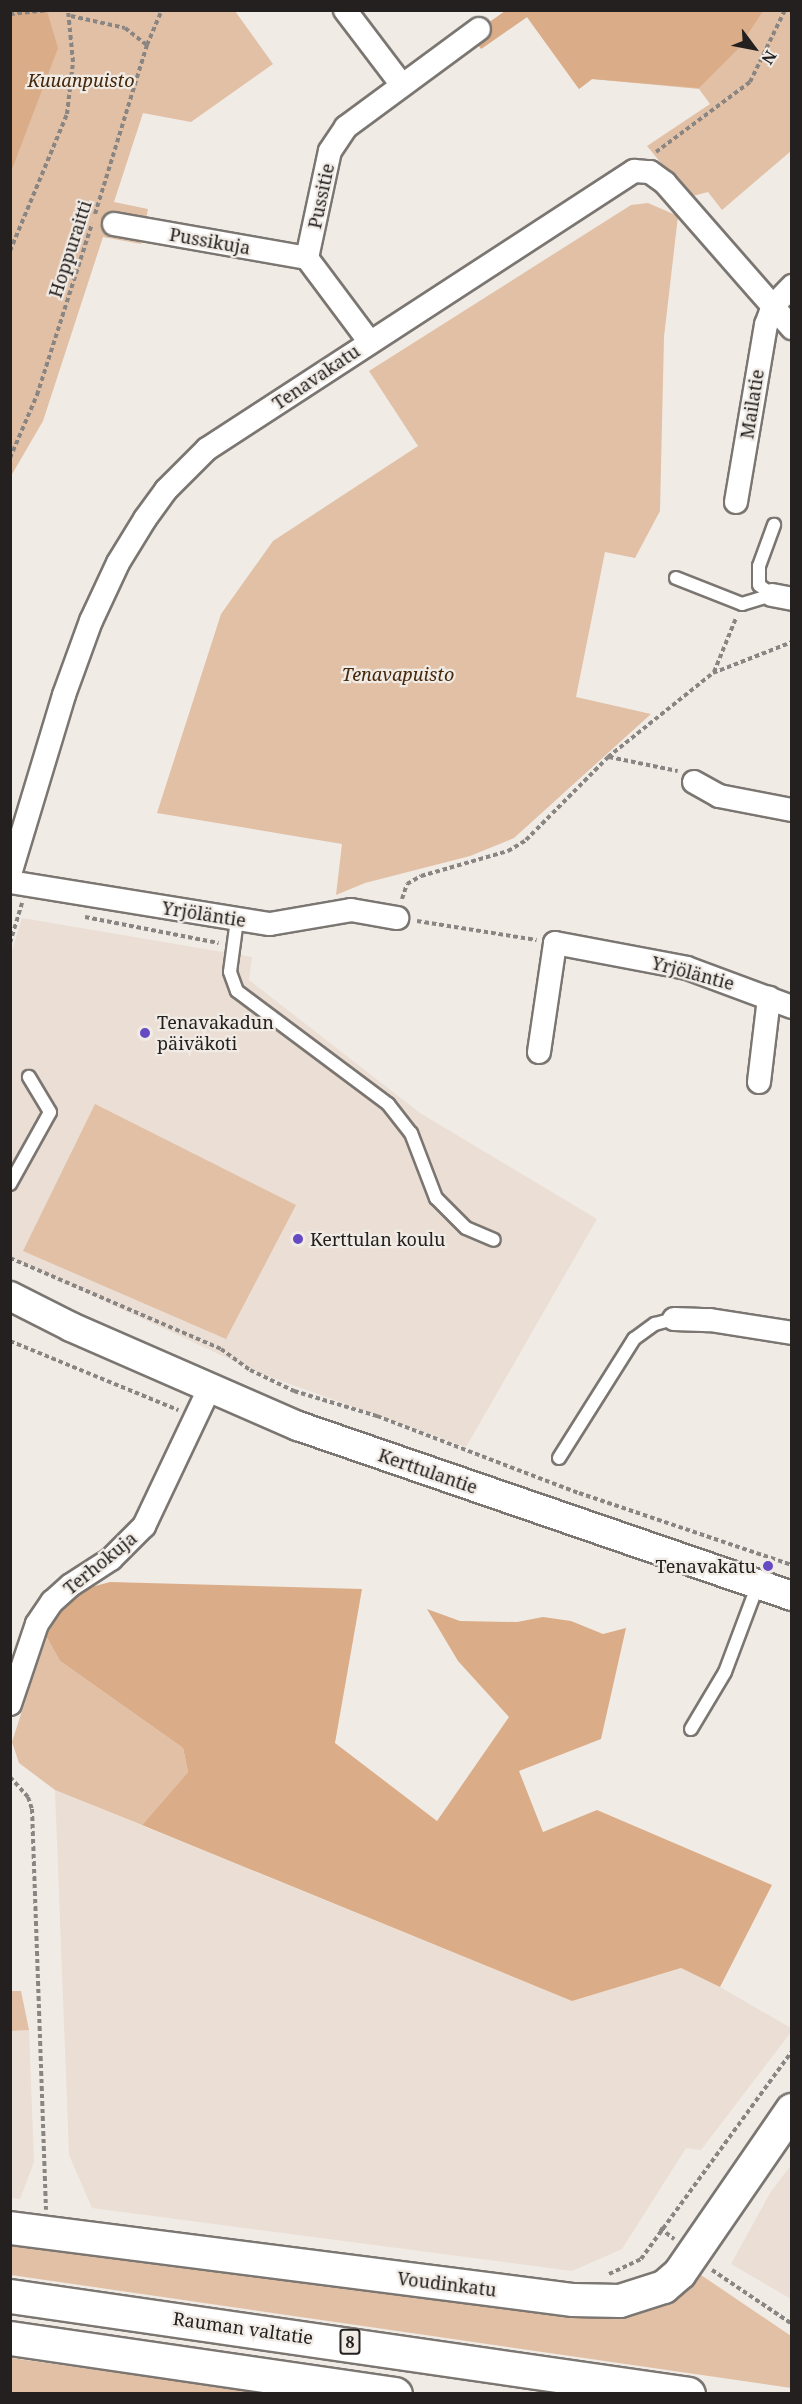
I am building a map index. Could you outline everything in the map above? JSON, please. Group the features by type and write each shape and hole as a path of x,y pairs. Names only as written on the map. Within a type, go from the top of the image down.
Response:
{"highway":[{"name":"Rauman valtatie","path":"10,2296 688,2394"},
{"path":"10,2338 395,2394"}],"main road":[{"name":"Voudinkatu","path":"10,2228 599,2302 645,2295 664,2287 694,2256 792,2110"}],"street":[{"path":"345,10 402,85"},
{"name":"Pussitie","path":"307,258 330,151 346,127 478,29"},
{"name":"Tenavakatu","path":"16,881 64,695 91,621 118,563 166,490 207,449 369,341 634,171 650,172"},
{"path":"650,172 690,209 792,328"},
{"name":"Pussikuja","path":"114,224 307,258"},
{"path":"307,258 369,341"},
{"path":"773,306 792,285"},
{"name":"Mailatie","path":"736,502 762,341 773,306"},
{"path":"694,782 719,796 792,810"},
{"name":"Yrjöläntie","path":"16,881 270,924 351,910 397,918"},
{"name":"Yrjöläntie","path":"539,1052 555,943 687,968 792,1006"},
{"path":"759,1082 769,998"},
{"name":"Kerttulantie","path":"10,1296 71,1328 298,1426 792,1596"},
{"name":"Kerttulantie","path":"10,1312 71,1328"},
{"path":"674,1319 710,1320 792,1334"},
{"name":"Terhokuja","path":"10,1704 37,1624 64,1591 111,1559 144,1526 209,1389"}],"lane":[{"path":"774,525 759,566 759,585 782,597"},
{"path":"676,578 742,604 782,597"},
{"path":"237,920 230,972 237,991 388,1104 411,1133 436,1198 466,1228 494,1240"},
{"path":"10,1184 50,1112 29,1077"},
{"path":"559,1458 634,1339 655,1324 674,1319"},
{"path":"691,1730 725,1672 758,1584"}],"path":[{"path":"10,14 50,10"},
{"path":"10,250 67,114 73,62 68,10"},
{"name":"Hoppuraitti","path":"10,458 40,385 147,45 162,10"},
{"path":"650,172 654,154 750,82 784,10"},
{"path":"70,16 125,28 147,45"},
{"path":"713,673 742,604"},
{"path":"397,918 407,884 421,876 508,851 526,840 608,757 713,673 792,642"},
{"path":"608,757 678,771 694,782"},
{"path":"10,943 16,881"},
{"path":"10,1258 221,1349 250,1370 294,1391 376,1416 579,1493 792,1565"},
{"path":"10,1341 195,1417"},
{"path":"10,1777 24,1790 32,1809 46,2233"},
{"path":"792,2052 660,2228 694,2256 792,2324"}],"shaded area":[{"path":"11,10 47,11 58,48 11,172"},
{"path":"505,11 763,11 738,49 699,88 592,79 579,89 527,17 481,49 471,35"},
{"name":"Kerttulan koulu","path":"22,918 252,957 249,980 420,1113 597,1219 466,1447 262,1374 11,1258 10,957"},
{"path":"110,1582 362,1589 335,1743 437,1821 509,1717 458,1661 427,1609 460,1621 517,1622 543,1617 571,1621 603,1634 626,1628 601,1739 519,1771 543,1832 597,1810 772,1885 720,1987 681,1968 572,2001 142,1825 188,1772 183,1748 60,1661 46,1636 73,1592"},
{"path":"55,1790 572,2001 681,1968 720,1987 791,2028 791,2032 701,2150 686,2148 622,2249 572,2271 92,2208 69,2155"},
{"path":"29,2030 34,2162 20,2199 11,2198 10,2031"},
{"path":"791,2165 791,2299 731,2264 770,2193"}],"green space":[{"name":"Kuuanpuisto","path":"11,11 235,11 273,64 191,122 143,113 114,202 148,209 141,244 103,237 43,421 11,476"},
{"path":"505,11 791,11 791,151 722,210 708,192 689,197 647,146 710,104 699,89 592,79 579,89 527,17 481,49"},
{"name":"Tenavapuisto","path":"648,203 678,216 664,337 660,511 635,558 605,552 576,697 651,714 514,838 470,856 365,883 336,895 342,844 157,813 221,614 273,541 418,446 369,371 631,205"},
{"path":"95,1104 296,1205 226,1339 23,1251"},
{"path":"46,1636 60,1661 183,1748 188,1772 142,1825 55,1790 19,1763 12,1742"},
{"path":"11,1991 21,1991 29,2030 11,2031"},
{"path":"11,2240 601,2319 626,2318 678,2297 701,2275 791,2336 791,2388 11,2275"},
{"path":"11,2358 265,2393 11,2393"}],"place":[{"name":"Tenavakadun päiväkoti","path":"145,1033"},
{"name":"Kerttulan koulu","path":"298,1239"},
{"name":"Tenavakatu","path":"768,1566"}]}
